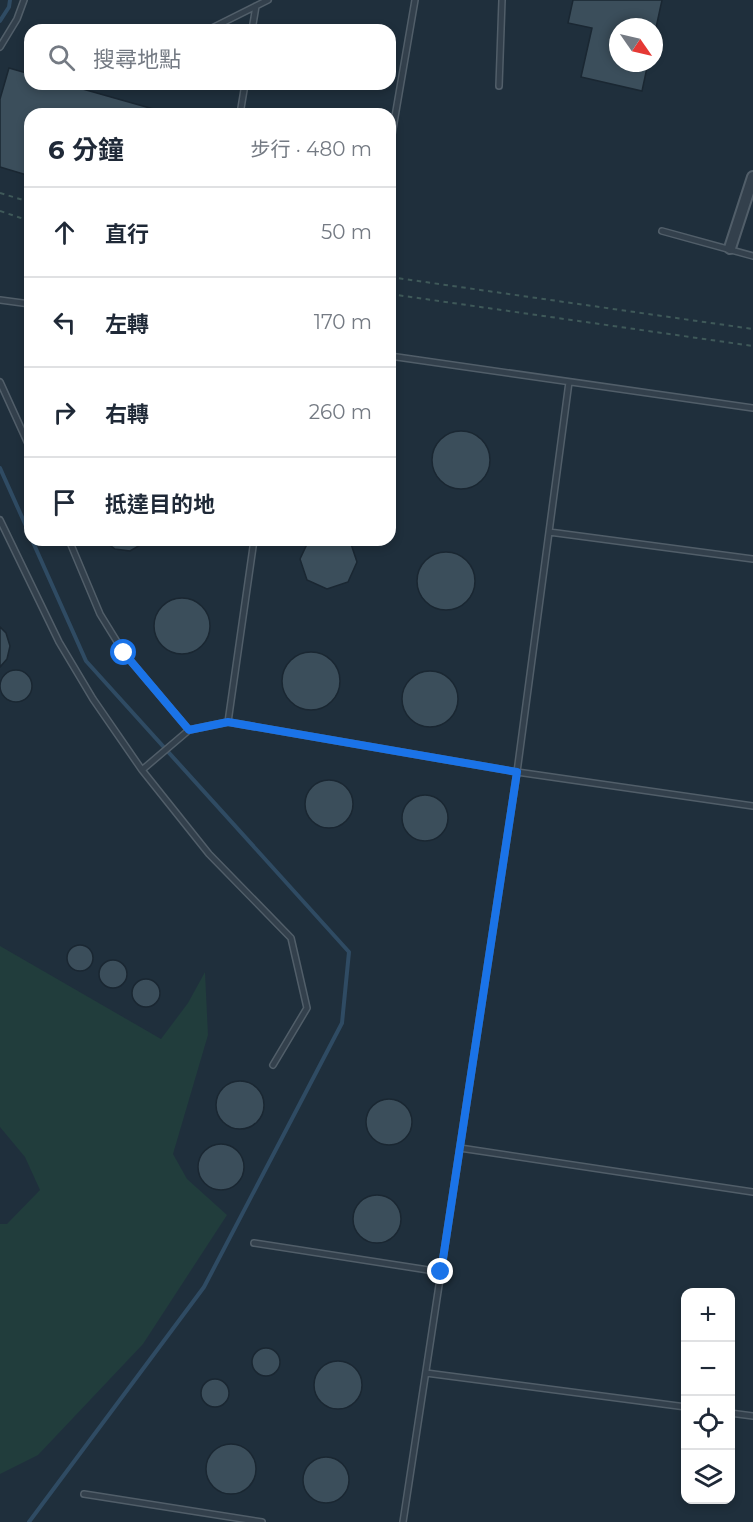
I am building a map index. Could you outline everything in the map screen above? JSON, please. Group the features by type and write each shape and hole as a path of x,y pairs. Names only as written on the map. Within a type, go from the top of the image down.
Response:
{"street":[{"path":"730,248 753,177"}],"lane":[{"path":"0,47 17,19 24,0"},
{"path":"220,24 268,0"},
{"path":"396,111 415,0"},
{"path":"499,86 502,0"},
{"path":"253,24 256,6"},
{"path":"241,108 244,90"},
{"path":"662,231 753,256"},
{"path":"0,300 24,303"},
{"path":"396,357 753,408"},
{"path":"0,382 24,435"},
{"path":"403,1522 517,772 568,382"},
{"path":"0,520 59,642 93,699 142,770 209,854 291,938 307,1008 273,1065"},
{"path":"549,532 753,559"},
{"path":"72,546 100,614 124,653 189,730"},
{"path":"228,722 253,546"},
{"path":"142,770 189,730 228,722 517,772 753,806"},
{"path":"460,1148 753,1192"},
{"path":"254,1243 441,1272"},
{"path":"426,1373 681,1406"},
{"path":"735,1414 753,1416"},
{"path":"84,1494 262,1522"}],"path":[{"path":"0,193 24,200"},
{"path":"0,211 24,218"},
{"path":"396,278 753,329"},
{"path":"396,295 753,346"}],"green space":[{"path":"0,946 161,1039 188,1003 205,972 208,1035 173,1154 187,1179 227,1215 143,1344 38,1455 0,1474 0,1224 7,1224 40,1190 25,1157 0,1127"}],"building":[{"path":"573,0 662,0 658,18 609,18 609,72 646,72 642,91 581,77 592,28 568,23"},
{"path":"9,68 24,72 24,90 86,90 150,108 24,108 24,174 0,167 0,99"},
{"path":"455,431 467,431 477,435 486,444 490,466 482,481 467,489 455,489 445,485 436,476 432,466 432,454 436,444 445,435"},
{"path":"111,546 139,546 130,551 115,549"},
{"path":"306,546 352,546 357,562 348,582 327,589 307,580 300,559"},
{"path":"446,552 457,554 467,560 473,570 475,581 473,592 467,602 457,608 446,610 435,608 425,602 419,592 417,581 419,570 425,560 435,554"},
{"path":"177,598 187,598 202,606 208,615 210,626 208,637 202,646 187,654 177,654 166,649 159,642 154,631 154,621 159,610 166,603"},
{"path":"0,627 6,633 10,646 7,659 0,667"},
{"path":"311,652 327,657 335,665 340,681 335,697 327,705 311,710 295,705 287,697 282,681 287,665 295,657"},
{"path":"16,670 27,675 32,686 27,697 16,702 5,697 0,686 5,675"},
{"path":"424,671 436,671 446,675 454,683 458,699 454,715 446,723 436,727 424,727 414,723 406,715 402,705 402,693 406,683 414,675"},
{"path":"329,780 346,787 353,804 346,821 329,828 312,821 305,804 312,787"},
{"path":"425,795 434,796 441,802 447,809 447,827 441,834 434,840 425,841 416,840 409,834 403,827 402,818 403,809 409,802 416,796"},
{"path":"80,945 90,948 93,958 90,968 80,971 70,968 67,958 70,948"},
{"path":"113,960 123,964 127,974 123,984 113,988 103,984 99,974 103,964"},
{"path":"146,979 156,983 160,993 156,1003 146,1007 136,1003 132,993 136,983"},
{"path":"235,1081 245,1081 260,1091 264,1105 263,1114 254,1125 245,1129 235,1129 220,1119 216,1110 216,1100 226,1085"},
{"path":"389,1099 405,1106 412,1122 405,1138 389,1145 373,1138 366,1122 373,1106"},
{"path":"221,1144 230,1145 238,1150 243,1158 243,1176 238,1184 230,1189 221,1190 212,1189 204,1184 199,1176 198,1167 199,1158 204,1150 212,1145"},
{"path":"377,1195 394,1202 401,1219 394,1236 377,1243 360,1236 353,1219 360,1202"},
{"path":"266,1348 276,1352 280,1362 276,1372 266,1376 256,1372 252,1362 256,1352"},
{"path":"333,1361 343,1361 358,1371 362,1385 361,1394 352,1405 343,1409 333,1409 318,1399 314,1390 314,1380 324,1365"},
{"path":"215,1379 225,1383 229,1393 225,1403 215,1407 205,1403 201,1393 205,1383"},
{"path":"231,1444 245,1448 252,1455 256,1469 252,1483 245,1490 231,1494 217,1490 210,1483 206,1469 210,1455 217,1448"},
{"path":"326,1457 342,1464 349,1480 342,1496 326,1503 310,1496 303,1480 310,1464"}],"waterway":[{"path":"0,21 9,7 10,0"},
{"path":"0,468 24,522"},
{"path":"29,1522 204,1287 342,1023 349,952 86,661 35,546"}],"route":[{"path":"124,653 189,730 228,722 517,772 441,1272"}]}
